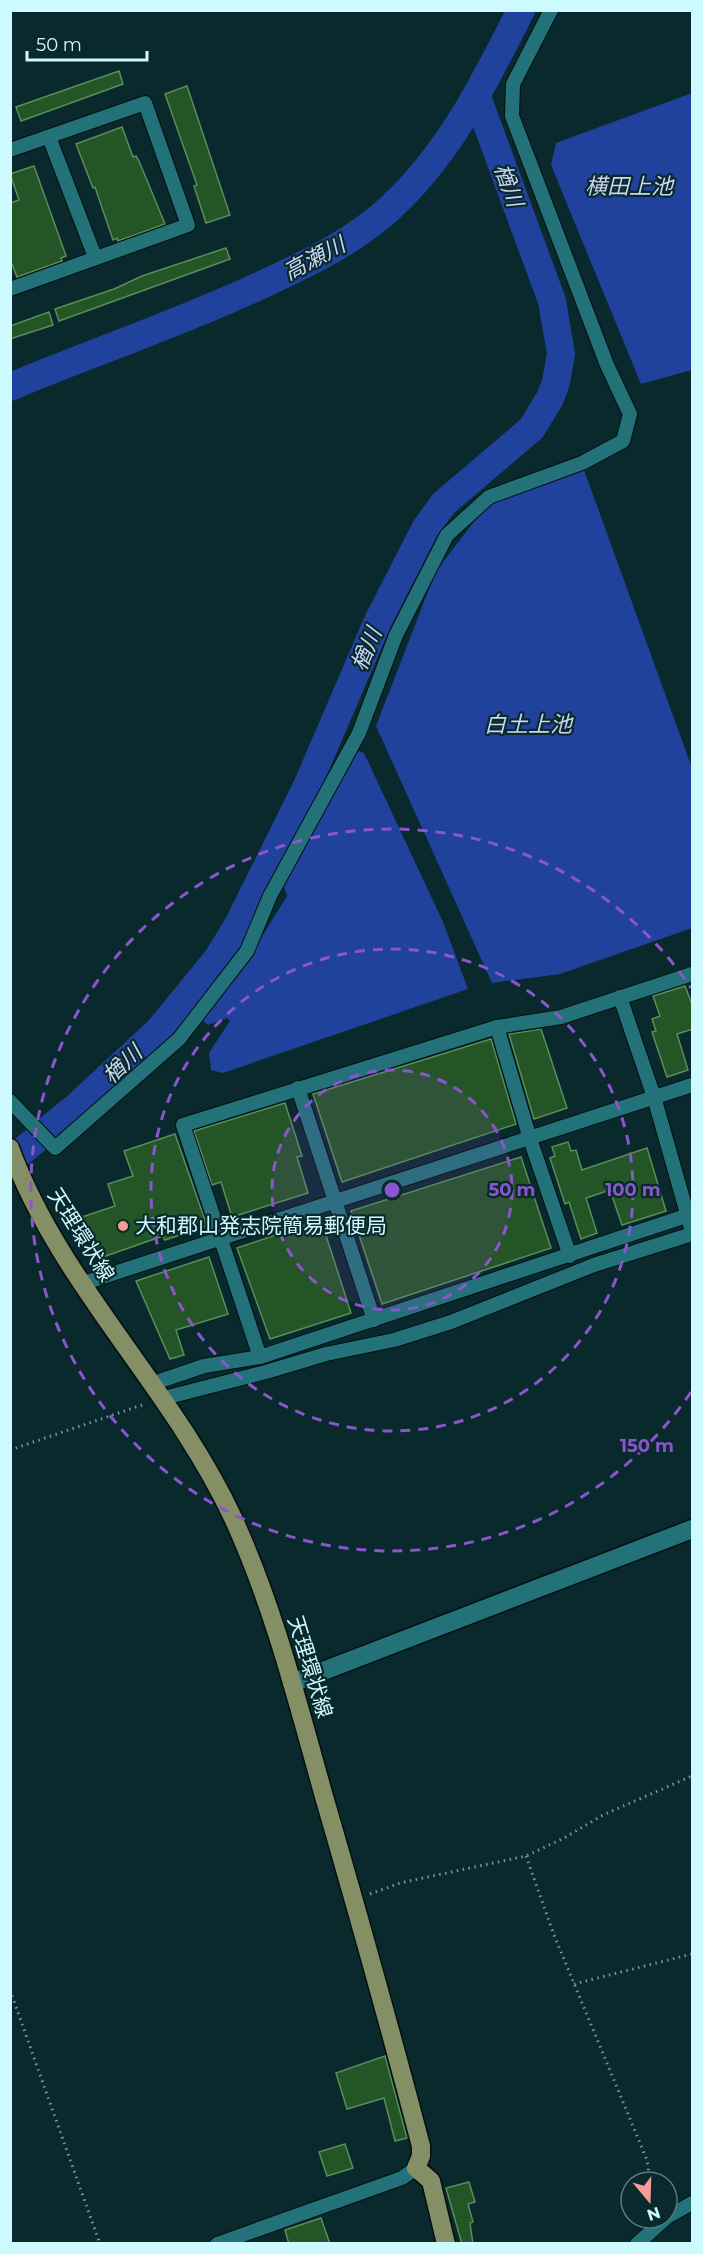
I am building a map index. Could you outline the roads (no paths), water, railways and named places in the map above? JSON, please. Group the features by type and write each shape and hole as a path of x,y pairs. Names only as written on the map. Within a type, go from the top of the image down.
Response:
{"main road":[{"name":"天理環状線","path":"10,1148 33,1203 84,1283 159,1390 231,1514 255,1567 292,1683 421,2146 421,2156 416,2168"},
{"path":"416,2168 431,2181 446,2244"}],"street":[{"path":"10,1101 55,1148 179,1039 247,951 270,896 358,733 396,635 447,535 489,497 582,463 623,441 630,414 607,365 512,116 513,84 551,10"},
{"path":"10,150 145,103 188,225 10,289"},
{"path":"49,137 95,257"},
{"path":"260,1357 183,1125 497,1028 561,1017 693,974"},
{"path":"159,1390 266,1372 326,1354 403,1337 451,1322 594,1265 693,1233 690,1215 654,1097 620,997"},
{"path":"497,1028 530,1139 570,1256"},
{"path":"84,1283 693,1085"},
{"path":"298,1088 374,1320"},
{"path":"159,1390 204,1366 260,1357 690,1215"},
{"path":"292,1683 693,1530"},
{"path":"217,2244 402,2178 416,2168"},
{"path":"679,2211 693,2203"},
{"path":"637,2244 653,2230"}],"water":[{"name":"横田上池","path":"692,93 692,370 641,384 551,165 556,143"},
{"name":"白土上池","path":"584,470 692,768 692,928 560,974 492,983 376,726 436,571 486,506"},
{"path":"351,748 364,753 443,922 468,989 223,1073 211,1070 209,1053 230,1021 227,1018 208,1025 201,1019 242,969 287,896 283,883"}],"waterway":[{"name":"高瀬川","path":"10,387 228,300 292,271 352,237 381,216 404,195 444,147 493,66 521,10"},
{"name":"楢川","path":"10,1161 77,1106 159,1030 217,959 238,925 307,786 378,621 425,529 443,504 532,428 550,398 556,382 561,354 552,301 477,97"}],"place":[{"name":"大和郡山発志院簡易郵便局","path":"123,1226"}]}
